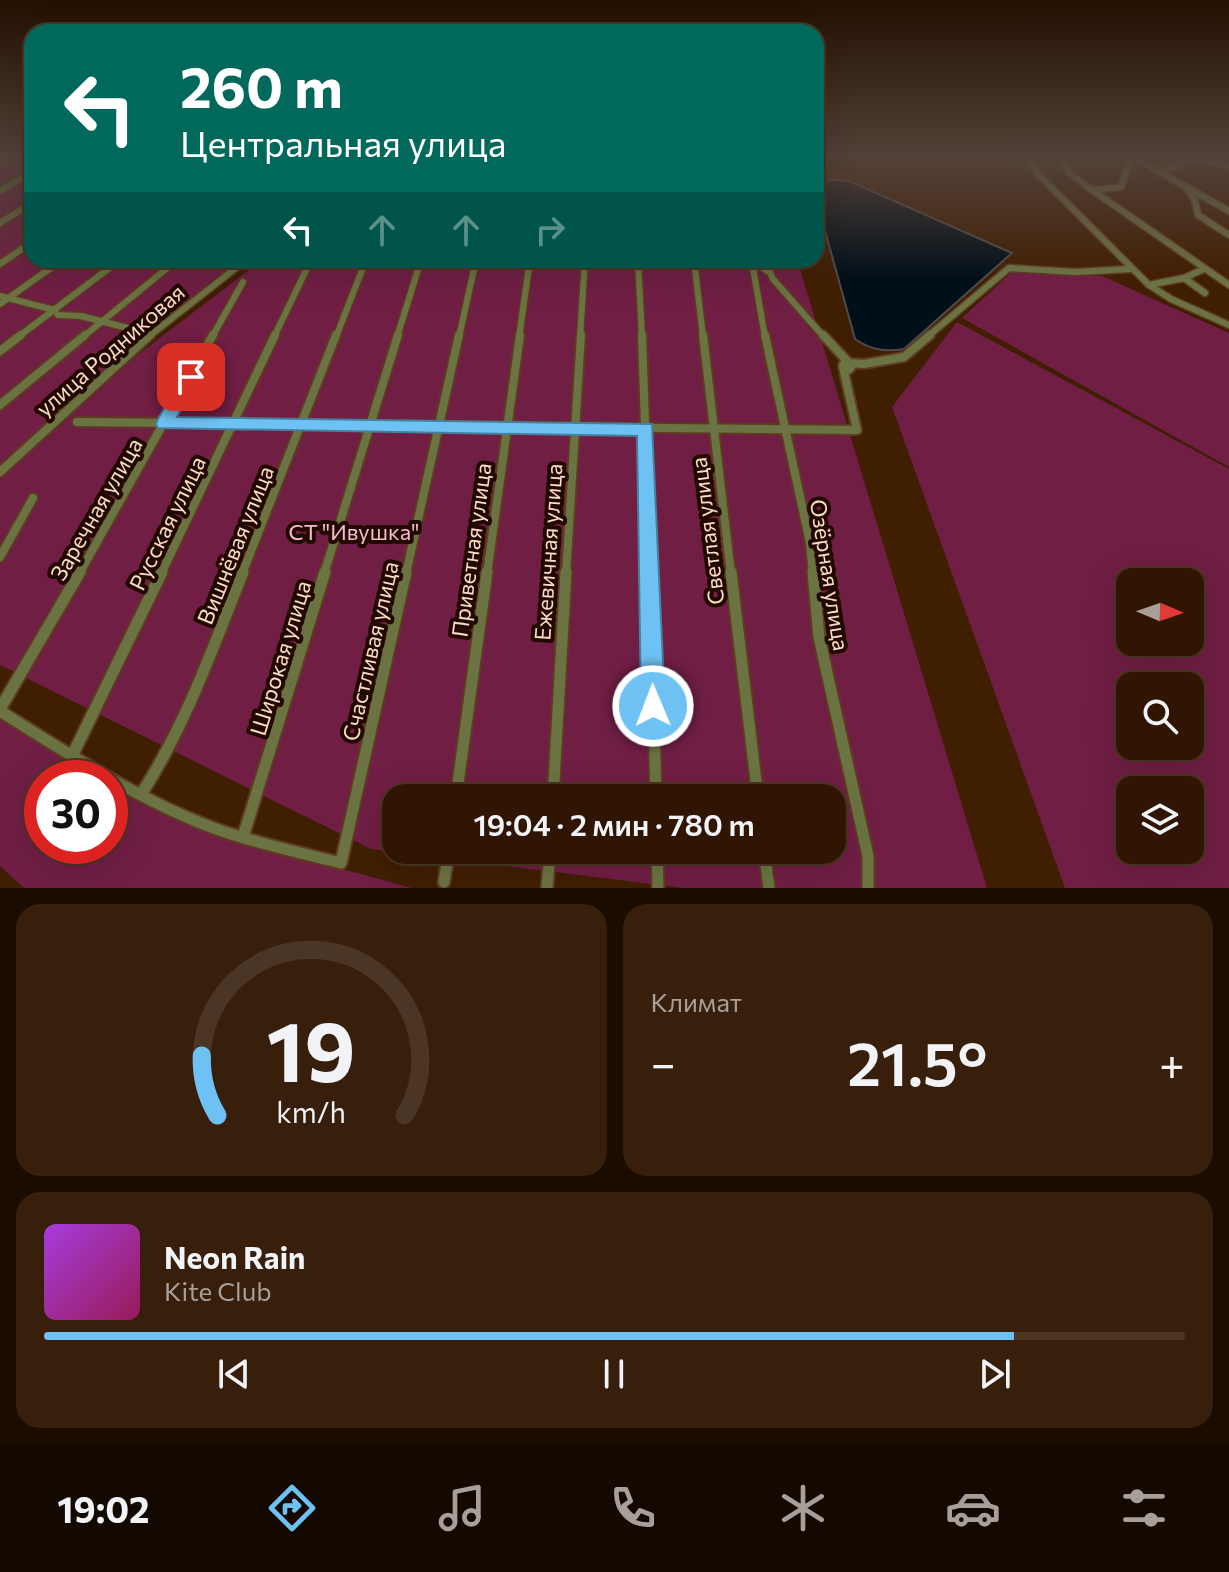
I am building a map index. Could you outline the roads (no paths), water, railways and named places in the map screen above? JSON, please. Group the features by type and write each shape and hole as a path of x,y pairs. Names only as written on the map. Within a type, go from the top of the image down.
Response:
{"street":[{"path":"1062,198 1149,285 1171,299 1229,325"},
{"path":"1103,198 1229,285"},
{"path":"1193,198 1198,215 1229,235"},
{"path":"1207,198 1229,211"},
{"path":"0,223 24,208"},
{"path":"0,264 24,248"},
{"path":"0,304 51,268"},
{"path":"0,351 109,268"},
{"path":"0,405 167,268"},
{"name":"улица Родниковая","path":"0,472 151,334 236,268"},
{"name":"Русская улица","path":"72,756 82,741 307,268"},
{"name":"Вишнёвая улица","path":"142,793 166,756 194,697 363,268"},
{"name":"Широкая улица","path":"243,837 419,268"},
{"name":"Счастливая улица","path":"243,837 341,863 474,268"},
{"name":"Приветная улица","path":"458,784 529,268"},
{"name":"Ежевичная улица","path":"554,784 585,268"},
{"path":"638,268 656,784"},
{"name":"Светлая улица","path":"695,268 756,784"},
{"name":"Озёрная улица","path":"753,268 810,543 819,637 868,856 868,888"},
{"name":"Озёрная улица","path":"765,268 841,356 847,367"},
{"path":"77,422 857,430 845,381 847,367 904,357 1009,268 1076,272 1130,269"},
{"path":"1149,285 1184,278 1204,269"},
{"path":"1184,278 1205,293"},
{"name":"Заречная улица","path":"0,710 243,282"},
{"path":"0,296 54,310 58,315 81,316 151,334"},
{"path":"0,557 33,498"},
{"path":"0,710 72,756 186,816 243,837"},
{"path":"444,882 447,864"},
{"path":"547,888 549,864"},
{"path":"657,864 658,888"},
{"path":"766,864 769,888"}],"park label":[{"name":"СТ \"Ивушка\"","path":"354,531"}]}
